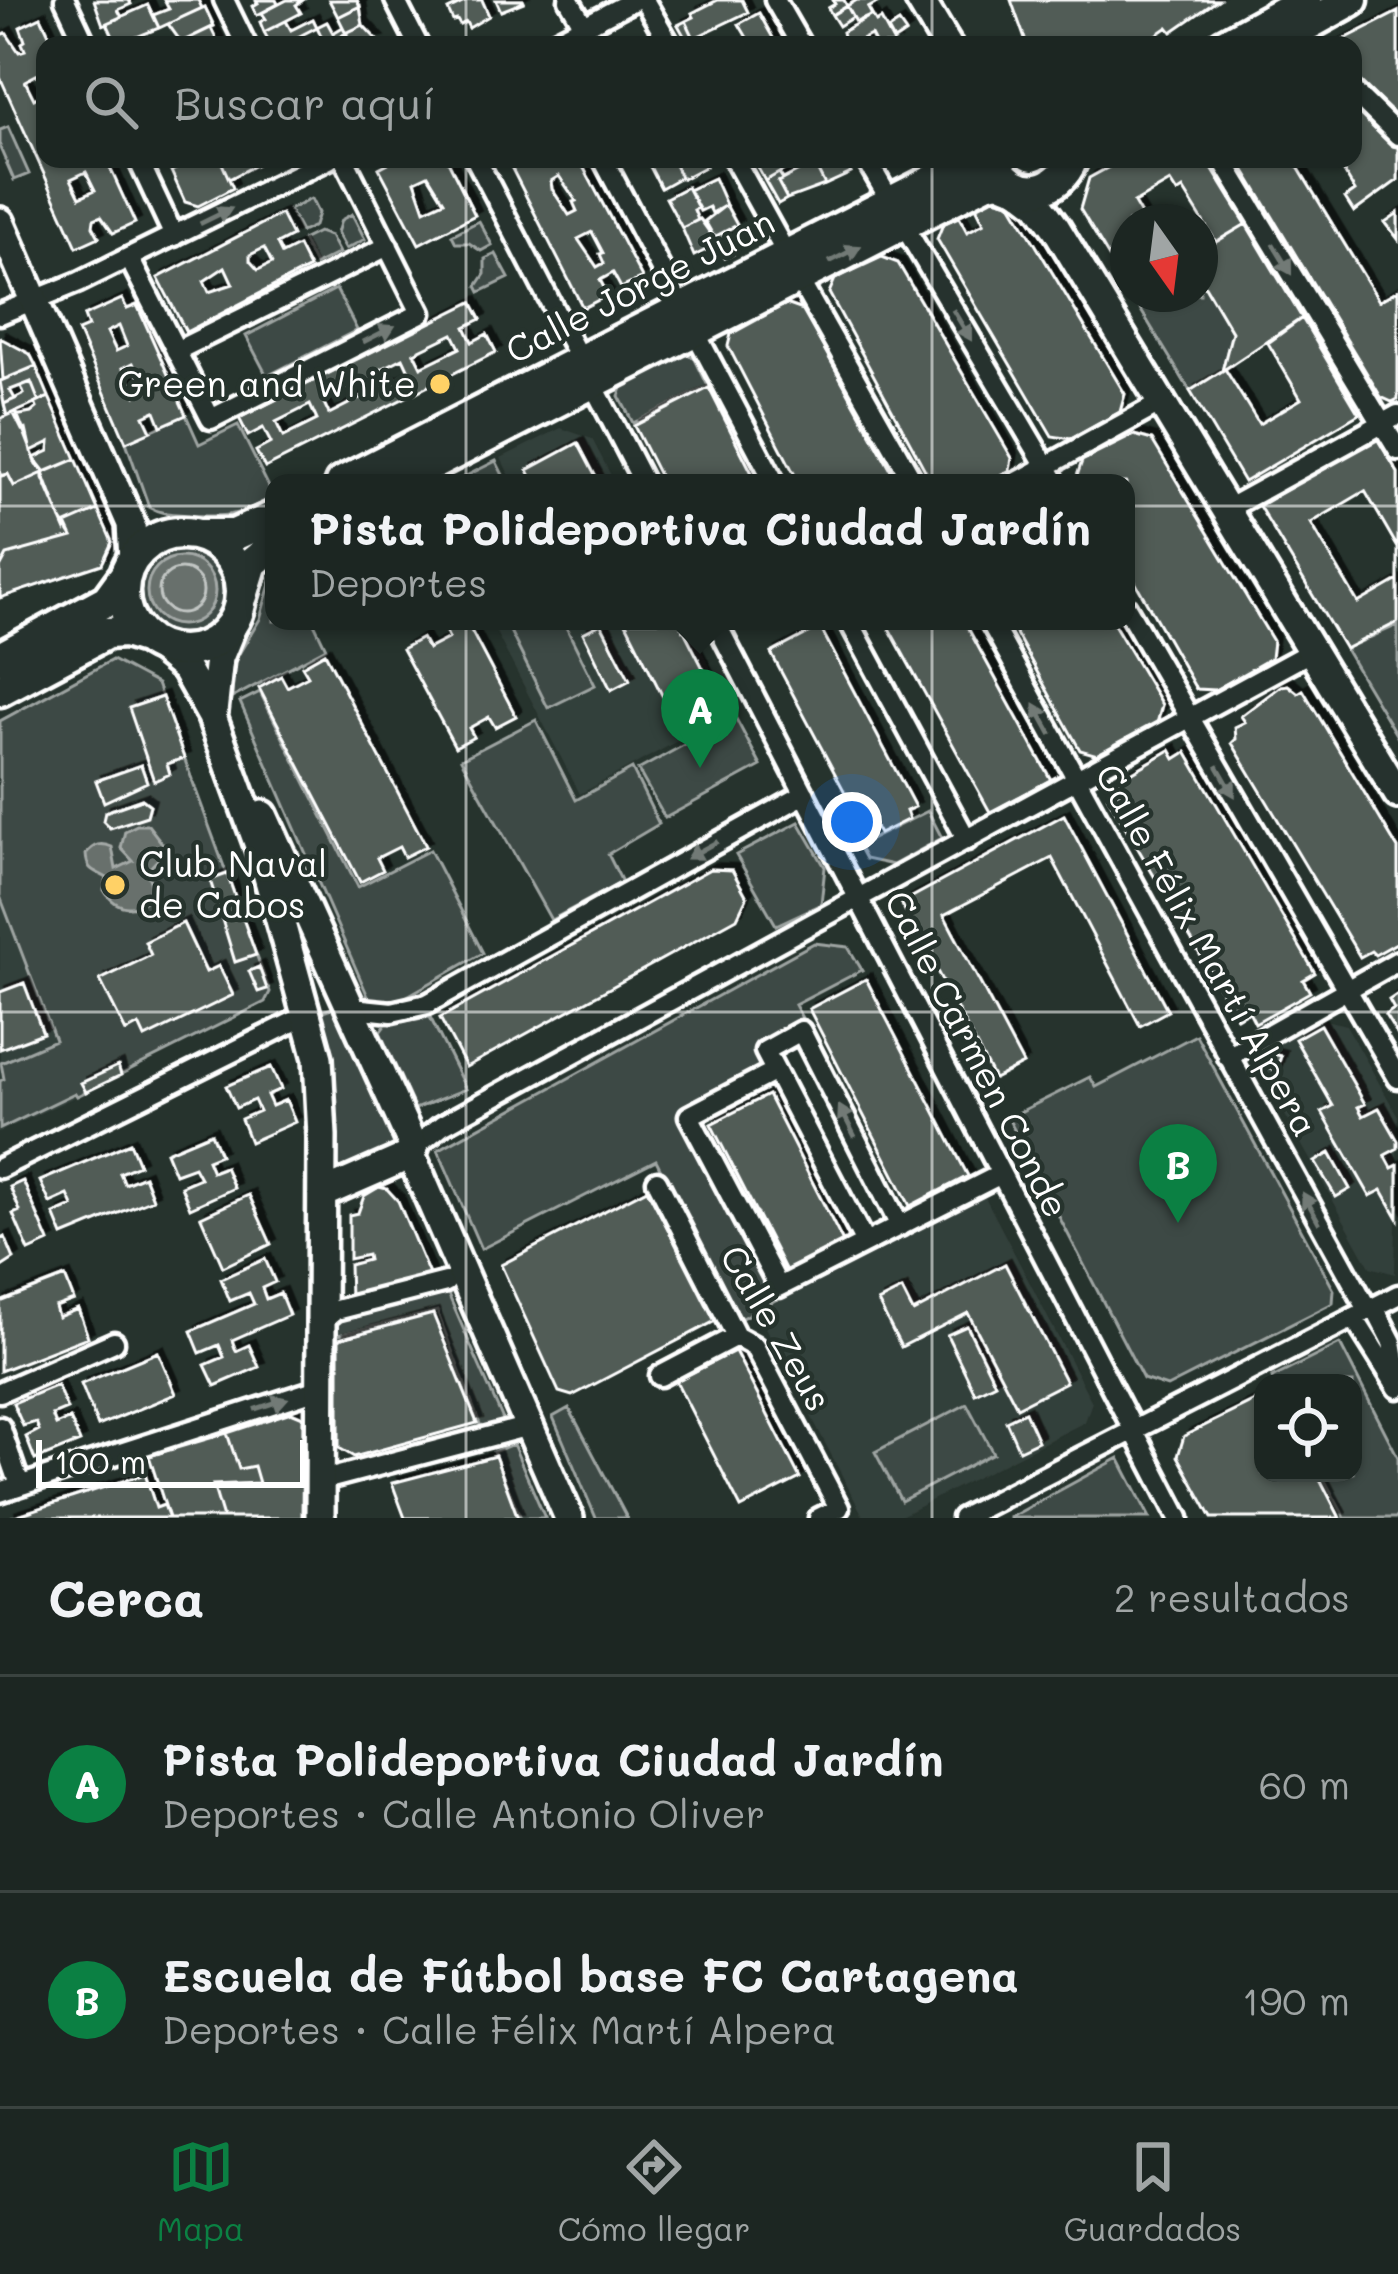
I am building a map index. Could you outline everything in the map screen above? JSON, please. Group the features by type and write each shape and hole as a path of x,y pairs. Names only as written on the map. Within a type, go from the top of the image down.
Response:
{"main road":[{"path":"920,0 942,36"},
{"path":"1239,36 1305,0"},
{"path":"1298,36 1352,0"},
{"name":"Calle Jorge Juan","path":"897,213 962,168"},
{"name":"Calle Jorge Juan","path":"361,474 586,372 897,213 1007,176 1037,190 1066,168"},
{"path":"1056,228 1052,202 1068,168"},
{"path":"1007,176 1038,203 1056,228 1398,794"},
{"path":"0,222 131,524 124,607 132,624 185,669 279,843 569,1518"},
{"name":"Calle Jorge Juan","path":"411,474 586,372"},
{"path":"0,658 107,600 148,543 164,536 235,535 265,521"},
{"path":"0,690 107,633 132,633 180,651 202,648 221,636 238,610 240,579 219,545 198,535"},
{"path":"265,552 252,563 219,658 216,727 261,851 320,1079 320,1518"},
{"path":"307,1016 332,1007 352,1008"},
{"path":"322,1194 412,1152"}],"street":[{"path":"65,0 82,36"},
{"path":"224,0 242,36"},
{"path":"394,0 413,36"},
{"path":"569,0 584,26"},
{"path":"565,36 634,0"},
{"path":"644,0 665,36"},
{"path":"775,0 796,36"},
{"path":"1362,100 1398,135"},
{"path":"142,168 173,236"},
{"path":"0,314 35,303 129,258 298,168"},
{"path":"129,258 211,419 421,313 349,168"},
{"path":"481,168 639,474"},
{"path":"608,168 771,474"},
{"path":"739,168 909,474"},
{"path":"871,168 1050,474"},
{"path":"1228,168 1389,418 1398,450"},
{"path":"176,352 388,246"},
{"path":"1054,474 1161,403"},
{"path":"1227,509 1389,418"},
{"path":"1135,623 1398,1078"},
{"name":"Calle Carmen Conde","path":"720,630 1180,1518"},
{"path":"854,630 967,840"},
{"name":"Calle Félix Martí Alpera","path":"995,630 1365,1312 1398,1388"},
{"path":"412,1152 442,1125 1312,651"},
{"path":"352,1008 392,1012 427,1004 805,794"},
{"path":"1228,1057 1398,961"},
{"path":"0,1168 307,1016"},
{"path":"900,1226 801,1030 765,1051 865,1243 900,1226 1001,1174"},
{"name":"Calle Zeus","path":"776,1071 689,1116 778,1287 865,1243"},
{"name":"Calle Zeus","path":"657,1181 736,1336 754,1346 839,1508 819,1518"},
{"path":"321,1322 336,1310 446,1282"},
{"path":"962,1518 1398,1295"},
{"name":"Calle Félix Martí Alpera","path":"1365,1312 1392,1342 1398,1376"},
{"path":"660,1376 736,1336"},
{"path":"0,1392 114,1342"},
{"path":"0,1492 321,1388"},
{"path":"320,1481 529,1426"},
{"path":"0,1427 20,1484"}],"shaded area":[{"path":"8,127 29,174 14,180 0,148 0,130"},
{"path":"311,199 318,213 314,226 301,232 289,210"},
{"path":"352,214 365,239 346,249 337,233 341,220"},
{"path":"479,221 492,245 481,251 469,243 456,243 452,235"},
{"path":"318,232 330,236 339,253 315,265 302,240"},
{"path":"496,254 509,278 480,292 477,286 485,274 485,259"},
{"path":"336,289 357,330 267,376 246,336"},
{"path":"1218,308 1232,332 1222,371 1190,391 1142,312 1218,312"},
{"path":"679,353 694,357 708,386 633,423 619,396 625,380"},
{"path":"186,415 199,444 238,425 265,479 265,501 224,516 168,513 149,507 126,442"},
{"path":"561,428 592,439 610,474 509,474 501,458"},
{"path":"496,461 502,474 470,474"},
{"path":"187,533 225,554 242,592 212,643 180,651 130,621 123,598 144,552 161,538"},
{"path":"265,602 265,630 317,630 326,648 232,698 234,662"},
{"path":"1398,625 1398,738 1345,649"},
{"path":"495,630 692,630 733,711 580,794"},
{"path":"509,630 568,630 595,685 548,708"},
{"name":"Club Naval de Cabos","path":"112,660 157,684 270,992 265,1002 0,1129 1,1063 55,1040 0,896 0,721"},
{"path":"260,692 358,887 430,850 483,953 402,999 370,1001 240,702"},
{"path":"735,717 761,766 665,818 638,770"},
{"path":"536,720 576,800 632,769 659,824 608,854 622,882 551,920 461,759"},
{"path":"928,811 942,838 893,865 865,859 858,846"},
{"path":"799,822 825,867 821,904 776,925 736,855"},
{"path":"0,896 77,1096 0,1132"},
{"path":"814,943 848,947 862,970 795,1005 804,1022 755,1048 767,1072 686,1116 779,1298 738,1320 656,1160 481,1249 438,1150"},
{"path":"338,1006 414,1148 322,1194 307,1016"},
{"path":"430,1017 466,1089 415,1109 380,1032 386,1024"},
{"path":"1321,1019 1346,1025 1398,1116 1395,1274 1370,1267 1261,1072 1268,1047"},
{"path":"1196,1035 1334,1290 1333,1303 1167,1387 1143,1379 1008,1118 1090,1077 1096,1087"},
{"path":"984,1195 1092,1402 1085,1422 897,1518 864,1518 757,1312"},
{"path":"442,1280 504,1422 481,1427 437,1311 330,1337 331,1305"},
{"path":"1340,1344 1355,1374 1280,1374"},
{"path":"1362,1387 1398,1457 1398,1518 1345,1518 1326,1482 1362,1482"},
{"path":"967,1404 993,1453 901,1501 875,1452"},
{"path":"569,1408 627,1518 596,1518 553,1417"},
{"path":"513,1444 545,1518 521,1518 493,1452"},
{"path":"1119,1458 1150,1518 1009,1518"}],"water":[{"path":"181,557 205,567 215,591 205,615 181,625 157,615 147,591 157,567"},
{"path":"148,825 162,843 162,855 147,871 153,891 142,903 128,907 109,897 104,890 107,878 90,867 86,854 104,845 112,847 116,869 133,861 121,848 125,831"}],"building":[{"path":"94,0 129,0 131,4 118,10 122,17 103,25"},
{"path":"164,0 198,0 202,8 159,28 153,15 169,9"},
{"path":"256,0 276,0 278,4 257,15"},
{"path":"287,0 303,0 296,5 301,13 264,32 262,13"},
{"path":"329,0 357,0 360,6 338,17"},
{"path":"469,0 482,0 489,16 469,28 466,22 453,21 448,10"},
{"path":"496,0 523,0 524,2 501,11"},
{"path":"718,0 742,0 748,12 698,36 693,36 686,21 694,17 692,13"},
{"path":"833,0 844,0 847,6 832,15 828,8 835,4"},
{"path":"857,0 877,3 868,8 872,15 856,22 847,6"},
{"path":"1011,0 1218,0 1172,32 1168,27 1155,36 1024,36"},
{"path":"148,5 159,28 139,36 113,36 107,23"},
{"path":"360,6 363,25 346,33 338,17"},
{"path":"847,6 853,17 839,26 832,15"},
{"path":"205,7 214,26 193,36 177,36 168,24"},
{"path":"1398,12 1398,118 1362,84 1362,36 1351,36"},
{"path":"759,13 772,36 746,36 739,24"},
{"path":"872,15 876,22 881,19 890,36 843,36 842,32"},
{"path":"41,17 50,36 36,36 36,75 25,81 36,98 36,156 0,77 0,36 6,33 19,52 25,50 20,27"},
{"path":"313,19 317,27 300,36 266,36 264,32 286,21 291,30"},
{"path":"686,21 693,36 684,36 678,25"},
{"path":"327,22 333,33 343,27 346,33 321,36 317,27"},
{"path":"899,23 906,33 891,36 888,30"},
{"path":"363,25 373,36 348,36"},
{"path":"1362,114 1398,148 1398,180 1354,212 1345,198 1355,191 1341,168 1362,168"},
{"path":"41,168 110,168 135,223 113,233 101,216 93,226 99,237 77,247","holes":["86,172 95,190 80,197 71,179"]},
{"path":"224,168 233,188 198,206 185,202 171,171"},
{"path":"224,168 250,168 229,179"},
{"path":"379,168 452,168 475,215 419,244","holes":["428,175 444,201 425,210 415,181"]},
{"path":"512,168 584,168 642,278 621,288 613,273 600,280 608,295 583,308","holes":["559,176 576,201 577,211 569,215 551,181","592,232 604,263 597,267 578,239"]},
{"path":"651,168 676,168 681,177 661,188"},
{"path":"676,168 702,168 682,179"},
{"path":"758,168 785,168 786,169 765,181"},
{"path":"805,168 816,168 825,185 787,199 778,182"},
{"path":"816,168 848,168 851,173 825,185"},
{"path":"1107,168 1212,168 1246,224 1218,241 1218,204 1192,204 1183,189 1177,193 1170,182 1135,204 1110,204 1110,259 1080,209 1089,178"},
{"path":"1243,168 1298,168 1379,301 1398,290 1398,399 1392,402 1381,397"},
{"path":"779,173 783,179 778,182 787,199 778,204 765,181"},
{"path":"714,178 726,205 712,213 709,207 700,211 689,190"},
{"path":"687,187 698,208 694,210 698,220 682,228 666,198"},
{"path":"990,197 1010,202 1125,394 1120,412 1071,439 1052,436 937,239 943,224 959,217 967,232 984,223 975,205"},
{"path":"726,205 737,225 714,237 705,221"},
{"path":"1398,213 1398,239 1385,222"},
{"path":"281,214 292,236 277,244 282,254 298,246 309,268 186,332 158,278","holes":["264,248 272,263 258,270 250,255","225,267 233,284 209,292 204,281"]},
{"path":"700,219 718,244 694,256 682,228"},
{"path":"1246,224 1302,318 1222,371 1232,332 1218,308 1218,240"},
{"path":"722,233 733,254 725,258 714,237"},
{"path":"882,257 898,263 1012,458 1010,470 1003,474 927,474 829,293 835,279"},
{"path":"122,299 127,309 137,305 186,415 161,426 155,411 144,416 151,431 126,442 78,331 88,327 84,316","holes":["119,326 127,346 116,351 107,332","133,363 146,391 136,396 123,368"]},
{"path":"472,302 481,319 465,327 472,342 487,334 496,352 265,468 256,451 271,443 263,428 248,436 239,418","holes":["453,334 460,348 421,367 414,353","403,358 410,373 379,388 372,374","361,380 368,394 329,414 322,399","310,405 317,420 283,437 276,422"]},
{"path":"786,304 803,310 893,474 794,474 728,346 731,334"},
{"path":"1302,318 1359,414 1244,482 1190,391 1225,369 1259,424 1301,399 1268,343"},
{"path":"0,338 30,354 36,366 3,380"},
{"path":"36,366 49,397 39,402 31,382 10,390 15,399 4,404 0,381"},
{"path":"31,382 39,402 7,416 4,404 24,394 21,386"},
{"path":"709,388 752,474 658,474 634,426"},
{"path":"49,397 76,459 45,472 34,458 49,451 50,442 31,451 26,429 22,430 15,416 31,413 37,408 35,403"},
{"path":"16,411 37,465 45,472 14,486 8,474 2,476 0,471 0,419"},
{"path":"1134,435 1152,440 1273,641 1271,658 1215,690 1196,689 1135,582 1135,474 1078,474 1082,461"},
{"path":"1376,436 1398,473 1398,622 1345,649 1259,506"},
{"path":"578,443 594,474 530,474 528,470"},
{"path":"76,459 98,510 66,524 65,529 43,473"},
{"path":"43,473 72,537 7,555 0,568 0,476 8,474 14,486"},
{"path":"1365,491 1398,548 1398,580 1358,603 1311,523"},
{"path":"98,510 112,542 102,564 0,598 0,568 7,555 72,537 66,524"},
{"path":"445,630 471,630 516,716 495,727 489,717 469,728 474,737 455,747 402,649 422,638 428,649 449,638"},
{"path":"604,630 630,680 611,690 583,633"},
{"path":"630,630 684,630 707,676 664,699"},
{"path":"822,630 915,807 906,811 909,819 879,834 875,827 866,832 771,653"},
{"path":"890,630 969,630 1051,780 990,812"},
{"path":"1014,630 1117,630 1162,705 1156,727 1101,756 1080,750"},
{"path":"325,653 426,846 404,857 399,847 377,858 383,870 360,882 259,688 281,676 287,687 308,676 302,666"},
{"path":"1288,685 1298,693 1303,690 1398,849 1398,942 1375,955 1371,951 1360,957 1232,743 1235,727 1245,722 1241,716"},
{"path":"162,697 184,758 167,764 170,774 154,781 129,708"},
{"path":"1170,750 1175,759 1186,752 1315,973 1303,980 1310,992 1255,1023 1249,1011 1237,1018 1108,797 1121,790 1116,782"},
{"path":"141,765 147,782 104,802 96,781"},
{"path":"142,799 150,805 147,816 110,828 103,821 105,812"},
{"path":"1064,815 1168,1011 1140,1026 1052,858 944,915 1023,1064 994,1079 901,903"},
{"path":"710,869 732,870 747,897 737,918 466,1067 440,1018"},
{"path":"227,874 256,955 235,962 210,880"},
{"path":"183,923 206,972 219,966 233,995 145,1038 139,1025 126,1032 100,980 151,955 145,942"},
{"path":"259,967 267,989 258,992 249,971"},
{"path":"866,979 968,1176 910,1206 809,1009"},
{"path":"24,983 43,1033 0,1049 0,992"},
{"path":"1398,994 1398,1036 1385,1015 1394,1009 1389,1000"},
{"path":"1320,1025 1365,1104 1358,1107 1363,1116 1379,1108 1398,1141 1398,1148 1385,1155 1392,1168 1398,1165 1398,1218 1382,1190 1370,1196 1322,1112 1333,1106 1295,1039"},
{"path":"1269,1053 1281,1056 1276,1071 1265,1067"},
{"path":"118,1066 121,1075 86,1092 81,1083"},
{"path":"271,1067 281,1089 267,1095 272,1106 286,1100 295,1122 250,1142 241,1119 259,1111 254,1100 236,1108 226,1086"},
{"path":"768,1095 843,1242 786,1271 711,1124"},
{"path":"211,1133 220,1155 207,1160 212,1172 225,1167 234,1188 190,1208 181,1186 200,1178 194,1167 175,1174 166,1152"},
{"path":"130,1143 139,1165 120,1173 125,1184 144,1176 153,1199 63,1236 54,1214 73,1206 68,1195 50,1203 40,1181"},
{"path":"1330,1153 1350,1189 1336,1197 1315,1162"},
{"path":"23,1181 49,1242 29,1251 13,1214 20,1211 10,1187"},
{"path":"379,1187 398,1201 430,1277 350,1298 349,1265 368,1260 367,1255 349,1259 349,1215 358,1213 364,1196"},
{"path":"647,1189 717,1320 572,1396 559,1392 501,1265"},
{"path":"249,1195 271,1244 223,1267 201,1217"},
{"path":"5,1237 14,1259 0,1268 0,1239"},
{"path":"265,1259 275,1282 262,1288 266,1299 280,1293 289,1315 232,1340 236,1351 249,1345 259,1367 215,1386 205,1365 224,1357 219,1345 200,1353 191,1331 254,1304 249,1293 230,1301 221,1279"},
{"path":"1005,1264 1066,1382 1017,1407 968,1313 901,1347 878,1302 902,1290 913,1312"},
{"path":"65,1277 74,1300 55,1307 58,1317 78,1309 88,1337 0,1371 0,1302"},
{"path":"433,1314 477,1423 354,1457 339,1448 339,1339"},
{"path":"967,1326 995,1383 975,1393 947,1335"},
{"path":"735,1351 800,1478 741,1508 676,1381"},
{"path":"158,1352 176,1394 98,1426 81,1384"},
{"path":"57,1385 67,1409 52,1415 56,1425 70,1419 80,1442 35,1460 26,1437 39,1430 36,1422 23,1426 13,1403"},
{"path":"1254,1401 1254,1482 1322,1482 1340,1518 1212,1518 1178,1456 1184,1436"},
{"path":"291,1412 303,1417 302,1518 223,1518 213,1485 259,1483 254,1466 239,1469 227,1433"},
{"path":"1025,1412 1038,1441 1019,1450 1006,1421"},
{"path":"227,1433 239,1469 254,1466 259,1483 213,1485 223,1518 169,1518 149,1456"},
{"path":"495,1456 518,1518 405,1518 392,1483"},
{"path":"145,1474 156,1508 164,1505 169,1518 9,1518"}],"place":[{"name":"Green and White","path":"440,384"},
{"name":"Pista Polideportiva Ciudad Jardín","path":"700,768"},
{"name":"Club Naval de Cabos","path":"115,885"},
{"name":"Escuela de Fútbol base FC Cartagena","path":"1178,1223"}]}
